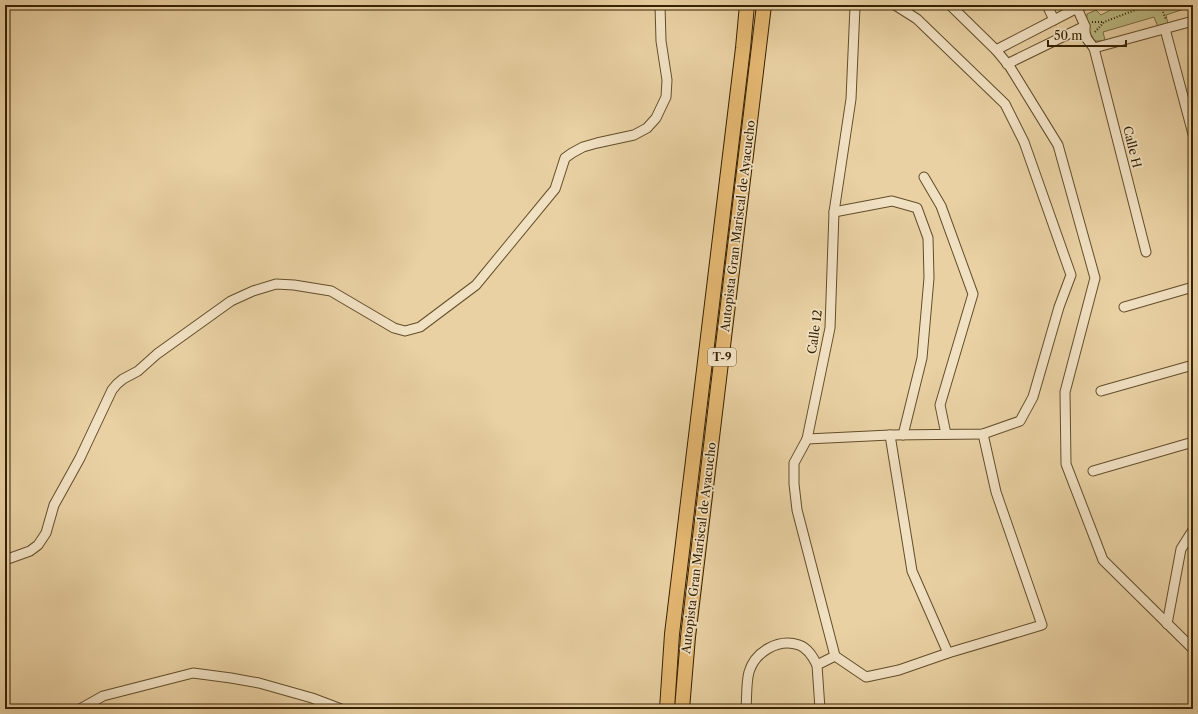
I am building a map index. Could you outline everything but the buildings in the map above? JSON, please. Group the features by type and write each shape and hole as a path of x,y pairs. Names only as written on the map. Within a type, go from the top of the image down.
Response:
{"highway":[{"name":"Autopista Gran Mariscal de Ayacucho","path":"666,709 672,634 747,5"},
{"name":"Autopista Gran Mariscal de Ayacucho","path":"682,709 688,637 764,5"}],"street":[{"path":"5,560 30,551 42,540 46,533 54,505 80,458 112,390 117,384 138,371 157,354 231,301 253,291 276,284 294,285 331,291 394,328 405,331 420,328 476,285 555,189 565,158 583,147 634,135 647,128 656,118 663,104 667,84 667,72 661,41 660,5"},
{"name":"Calle 12","path":"835,656 797,510 794,484 794,463 807,439 830,328 834,212 851,99 855,7 857,5"},
{"path":"807,439 903,435 983,434 1020,421 1033,397 1059,307 1070,275 1024,142 1005,104 917,19 895,5"},
{"path":"950,5 996,50 1010,67 1058,145 1095,278 1065,392 1066,464 1104,560 1193,649"},
{"path":"1047,5 1054,20"},
{"path":"996,50 1080,7"},
{"name":"Calle H","path":"1080,7 1087,24 1085,33 1094,48 1146,252"},
{"path":"1094,48 1166,26 1193,21"},
{"path":"1007,64 1087,24"},
{"path":"1166,26 1193,134"},
{"path":"924,177 941,206 973,294 940,405 946,434"},
{"path":"834,212 892,201 917,208 928,238 929,278 922,358 903,435"},
{"path":"1124,307 1193,287"},
{"path":"1101,391 1193,365"},
{"path":"817,665 835,656 866,676 899,670 948,653 1042,625 996,492 983,434"},
{"path":"890,436 912,571 948,653"},
{"path":"1093,471 1193,442"},
{"path":"1168,624 1181,549 1193,530"},
{"path":"746,709 749,672 754,661 763,651 781,643 799,645 810,653 817,665 820,709"},
{"path":"80,709 103,696 193,673 260,683 306,696 341,709"}],"path":[{"path":"1087,24 1104,22 1148,5"},
{"path":"1157,5 1162,8 1166,26"},
{"path":"1162,8 1172,5"},
{"path":"1093,35 1104,22"}],"shaded area":[{"path":"1120,5 1193,6 1166,15 1168,24 1158,27 1154,17 1103,32 1105,40 1095,41 1088,28 1087,14 1096,10 1101,15"}]}
